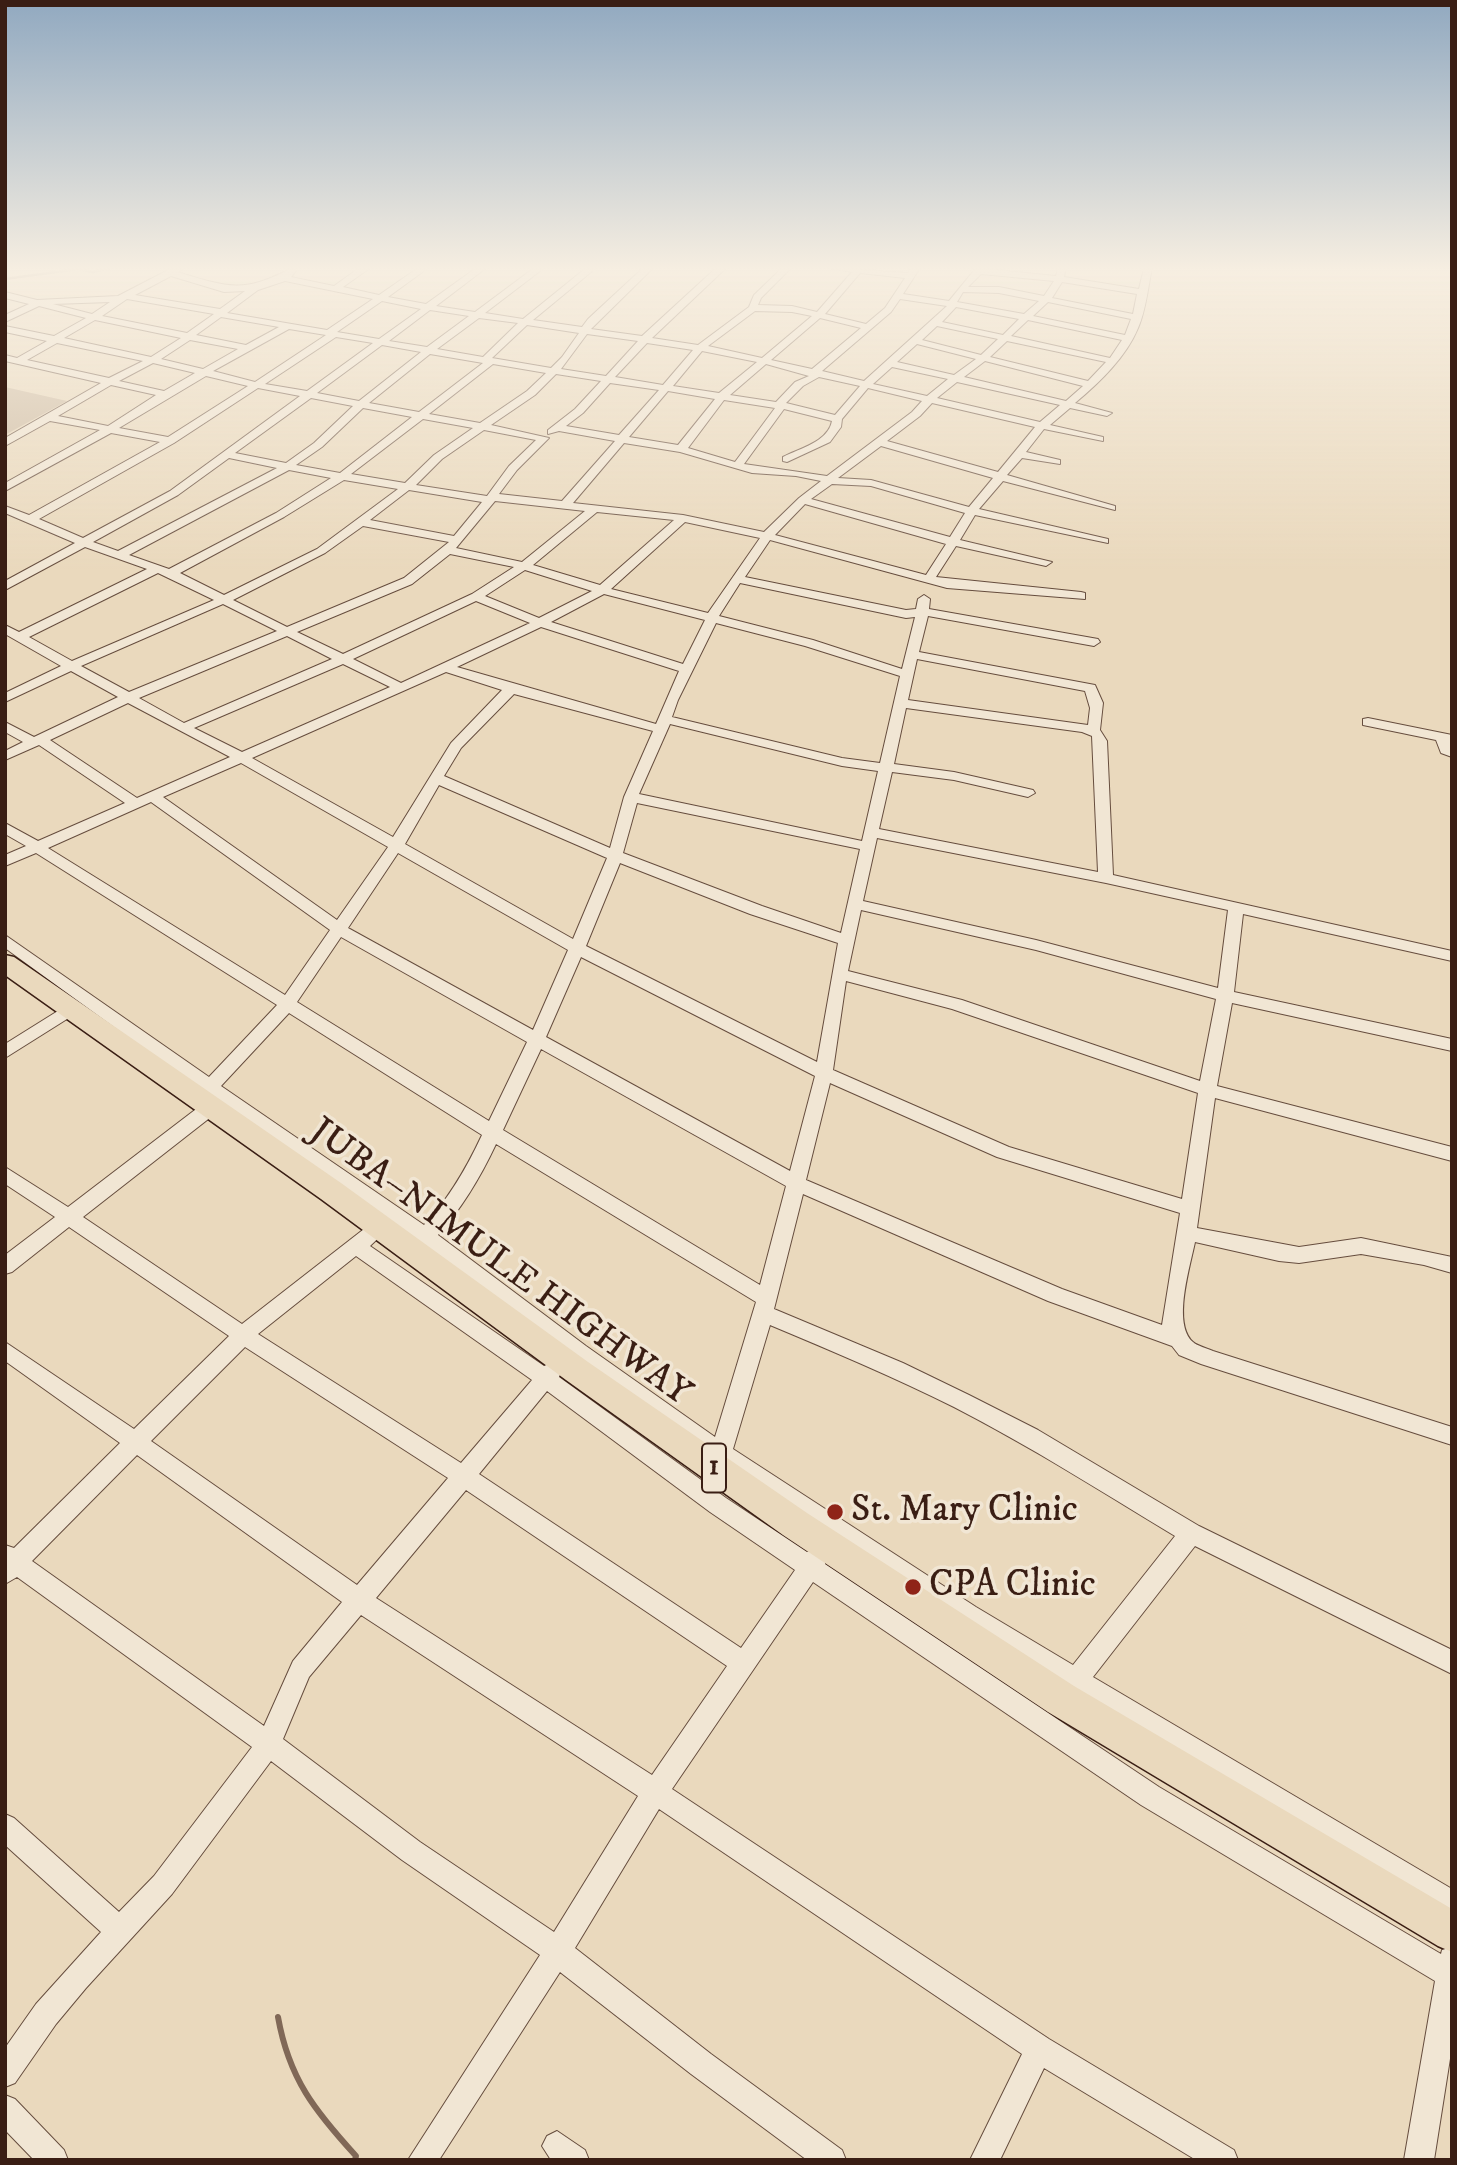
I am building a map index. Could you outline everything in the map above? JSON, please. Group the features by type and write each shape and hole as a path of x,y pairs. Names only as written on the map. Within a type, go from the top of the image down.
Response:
{"main road":[{"name":"JUBA–NIMULE HIGHWAY","path":"5,963 69,1010 210,1098 368,1237 419,1243 554,1369 718,1461 818,1556 1069,1689 1170,1765 1452,1932"}],"street":[{"path":"55,369 165,394"},
{"path":"5,443 135,369"},
{"path":"189,369 308,395 544,438"},
{"path":"5,488 212,369"},
{"path":"32,519 170,441 280,369"},
{"path":"5,586 174,493 343,369"},
{"path":"121,554 287,467 318,445 361,404 405,369"},
{"path":"171,573 270,521 342,476 477,369"},
{"path":"543,369 815,411 836,419"},
{"path":"5,756 130,697 408,581 428,569 453,545 513,468 544,438 579,411 619,369"},
{"path":"566,504 681,369"},
{"path":"681,449 721,397 753,369"},
{"path":"802,369 1099,439"},
{"path":"737,466 780,408 779,405 799,384 814,378 819,369"},
{"path":"787,459 823,440 834,431 836,419 882,369"},
{"path":"918,369 1107,413"},
{"path":"419,1243 467,1183 536,1041 616,856 631,797 685,669 711,618 767,536 803,500 916,414 927,399 968,369"},
{"path":"1027,369 1090,385"},
{"path":"929,579 972,511 1041,427 1090,385 1104,369"},
{"path":"5,698 73,665 223,600 321,551 407,486 438,457 531,393 555,371"},
{"path":"52,418 170,441"},
{"path":"557,428 681,449 737,466 827,480 871,483 972,511 1104,541"},
{"path":"880,442 1111,509"},
{"path":"1020,454 1056,462"},
{"path":"229,455 287,467 491,498 683,518 767,536 947,584 1081,596"},
{"path":"803,500 953,542 1046,562"},
{"path":"183,728 477,597 524,566 595,508"},
{"path":"5,509 85,543 171,573 399,687"},
{"path":"5,861 445,668 540,623 601,590 683,518"},
{"path":"362,522 453,545 601,590 809,643 909,675"},
{"path":"21,636 158,569"},
{"path":"5,574 19,579"},
{"path":"737,579 906,614 924,606 1094,642"},
{"path":"477,597 540,623 685,669"},
{"path":"718,1461 764,1306 824,1073 846,940 924,606"},
{"path":"5,629 397,844 575,947 824,1073 1003,1152 1190,1209"},
{"path":"912,654 1090,688 1096,704 1093,730 1100,741 1106,878"},
{"path":"445,668 511,689 663,724 842,762 954,776 1028,793"},
{"path":"5,1266 210,1098 286,1006 340,930 397,844 456,746 511,689"},
{"path":"901,703 1093,730"},
{"path":"1368,722 1447,738 1446,750 1452,753"},
{"path":"5,726 145,800 340,930 797,1184 1055,1295 1177,1339"},
{"path":"436,778 616,856 846,940"},
{"path":"631,797 1106,878 1452,956"},
{"path":"5,827 764,1306 962,1401 1030,1437 1191,1533 1452,1662"},
{"path":"855,904 1036,945 1225,996 1452,1045"},
{"path":"1236,908 1225,996 1171,1329 1185,1349 1208,1358 1452,1436"},
{"path":"5,940 210,1098 419,1243 718,1461 968,1615 1069,1689 1452,1904"},
{"path":"839,974 956,1004 1208,1090 1452,1154"},
{"path":"5,1052 69,1010"},
{"path":"5,1174 243,1335 465,1477 743,1663"},
{"path":"1187,1233 1279,1253 1299,1255 1361,1246 1424,1257 1452,1265"},
{"path":"832,2160 701,2064 623,2001 582,1973 558,1951 411,1851 269,1744 9,1564 137,1442 243,1335 368,1237 554,1369 641,1451 818,1556 1150,1797 1451,1970 1419,2160"},
{"path":"5,1350 357,1599 655,1792 1039,2049 1224,2160"},
{"path":"5,2073 46,2014 118,1930 163,1885 269,1744 301,1669 357,1599 465,1477 554,1369"},
{"path":"1069,1689 1191,1533"},
{"path":"422,2160 558,1951 655,1792 818,1556"},
{"path":"1150,1797 1170,1765"},
{"path":"5,1827 118,1930"},
{"path":"984,2160 1039,2049"},
{"path":"5,2109 54,2160"}],"shaded area":[{"path":"5,387 67,401 5,435"}],"waterway":[{"path":"278,2017 289,2059 306,2093 316,2109 356,2156 355,2160"}],"place":[{"name":"St. Mary Clinic","path":"835,1512"},
{"name":"CPA Clinic","path":"913,1587"}]}
